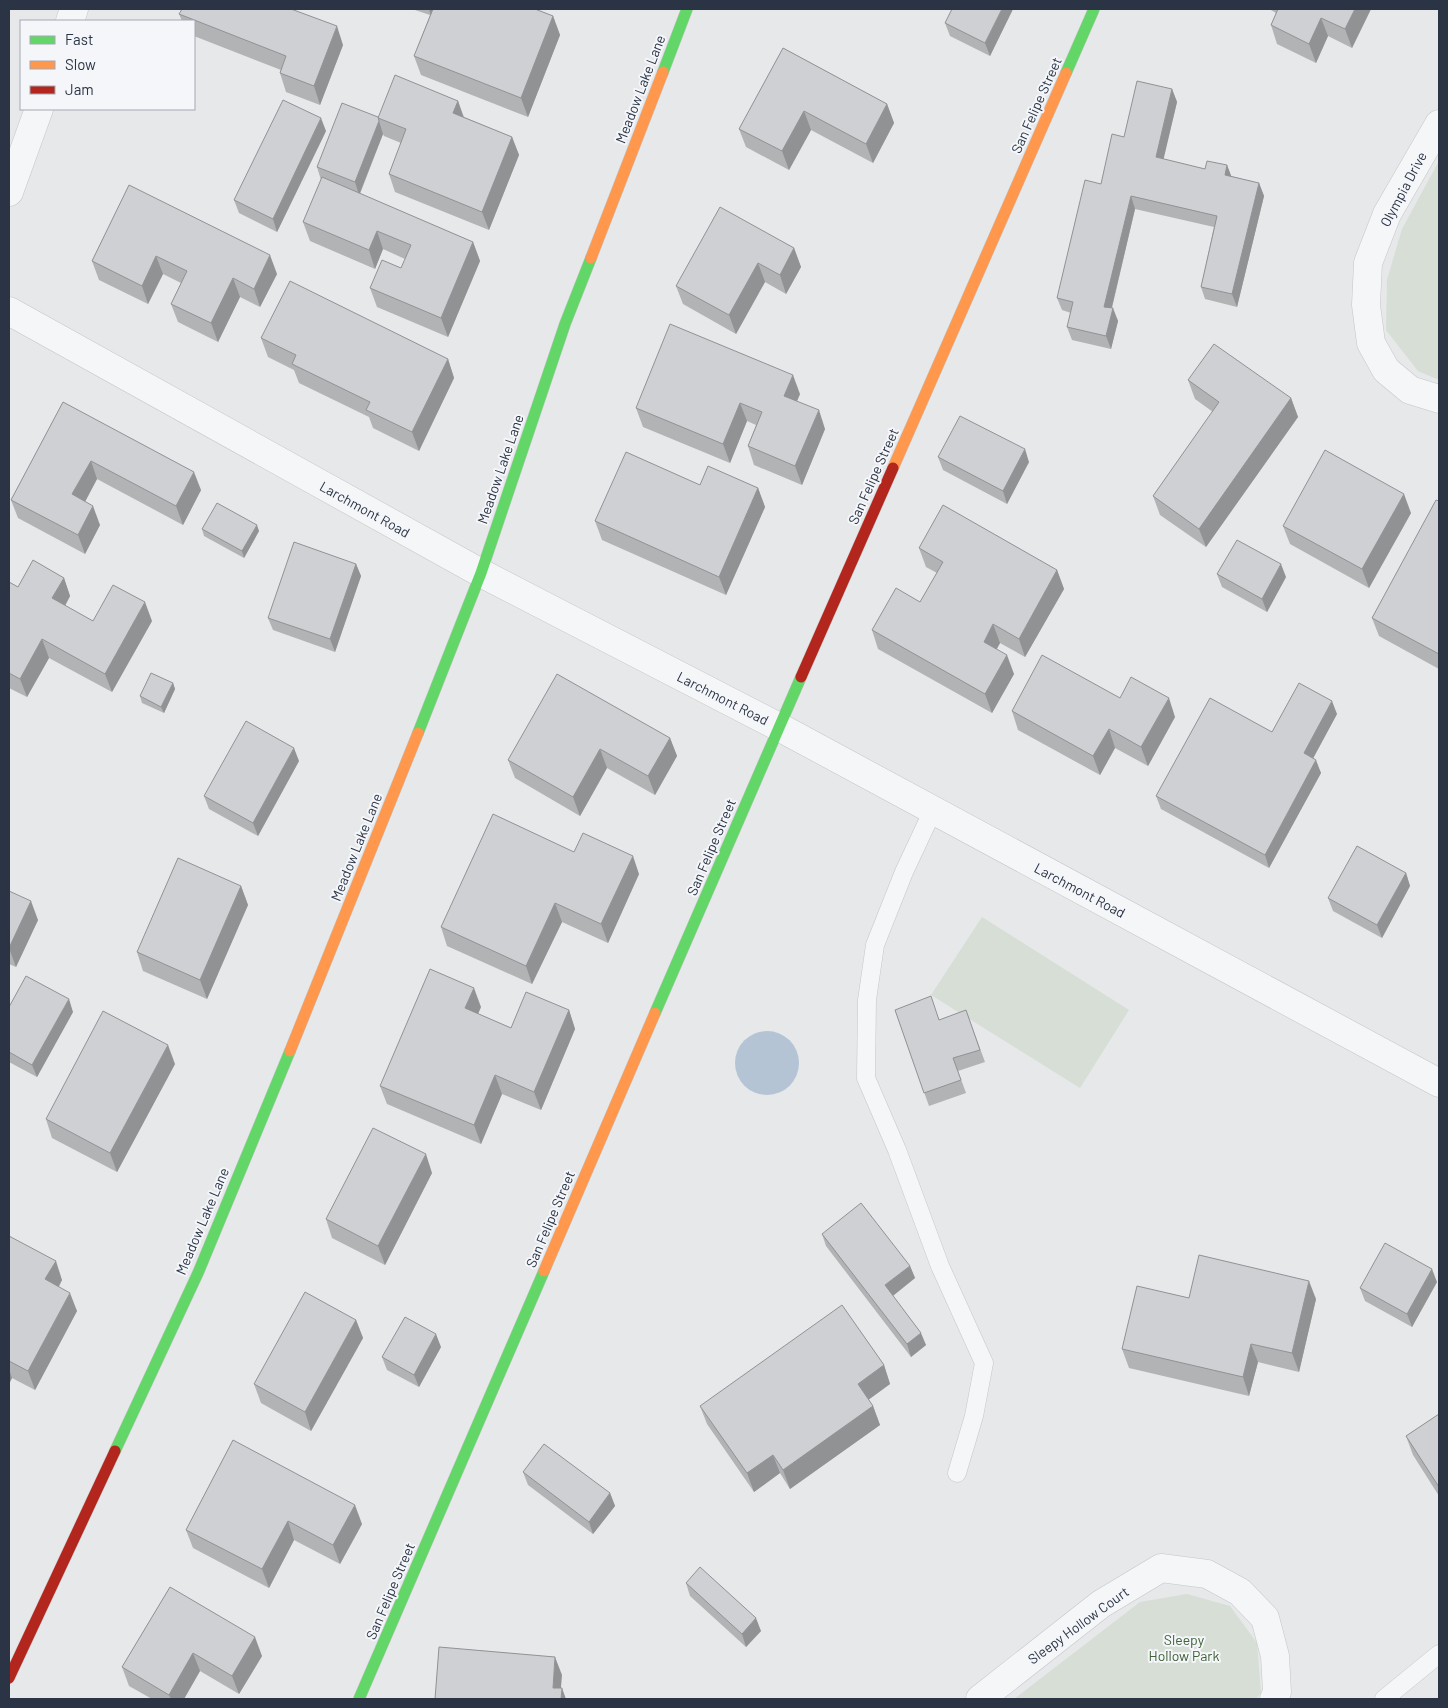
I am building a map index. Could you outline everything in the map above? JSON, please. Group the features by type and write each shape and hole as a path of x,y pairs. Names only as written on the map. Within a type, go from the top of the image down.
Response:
{"main road":[{"name":"Meadow Lake Lane","path":"9,1678 198,1273 329,958 480,573 565,324 687,9"},
{"name":"San Felipe Street","path":"359,1699 779,727 1094,9"}],"street":[{"path":"9,192 39,110"},
{"name":"Olympia Drive","path":"1439,124 1387,214 1368,264 1366,305 1371,343 1386,370 1410,390 1439,399"},
{"name":"Larchmont Road","path":"9,311 480,573 779,727 1439,1083"},
{"name":"Sleepy Hollow Court","path":"980,1699 1102,1604 1161,1568 1207,1574 1240,1592 1265,1618 1275,1656 1277,1692 1274,1699"}],"lane":[{"path":"933,810 904,872 875,946 867,1000 866,1078 897,1150 940,1266 984,1363 974,1416 957,1473"},
{"path":"1384,1699 1439,1654"}],"green space":[{"path":"1439,161 1439,380 1418,371 1386,330 1387,280 1402,229"},
{"path":"982,917 1129,1010 1080,1088 931,995"},
{"name":"Sleepy Hollow Park","path":"1187,1594 1230,1606 1257,1643 1261,1693 1256,1699 1014,1699 1140,1602"}],"water":[{"path":"767,1031 785,1037 793,1045 799,1063 793,1081 785,1089 767,1095 749,1089 741,1081 735,1063 741,1045 749,1037"}],"building":[{"path":"182,9 291,9 337,26 314,86 280,73 286,56 179,14"},
{"path":"433,9 535,9 553,16 521,98 414,56"},
{"path":"952,9 1002,9 985,43 945,23"},
{"path":"1278,9 1355,9 1345,29 1321,18 1309,44 1271,25"},
{"path":"783,48 887,104 866,144 804,111 782,151 739,129"},
{"path":"395,75 458,101 453,113 512,137 482,212 389,174 406,129 378,118"},
{"path":"1137,81 1172,89 1156,157 1205,169 1207,161 1227,165 1225,175 1259,183 1232,294 1201,287 1217,216 1131,196 1104,307 1113,308 1106,336 1067,327 1073,302 1057,298 1085,180 1101,184 1112,134 1124,137"},
{"path":"283,100 321,118 273,219 234,200"},
{"path":"342,103 378,117 379,121 355,182 317,167"},
{"path":"322,177 473,242 441,318 370,288 382,260 401,268 411,245 377,231 369,250 303,222"},
{"path":"129,185 270,255 254,289 233,278 211,323 171,304 187,271 156,256 142,286 92,261"},
{"path":"720,207 794,248 780,275 758,263 729,315 676,286"},
{"path":"290,281 448,359 412,432 366,410 370,402 292,364 296,355 261,338"},
{"path":"670,324 793,375 784,396 819,410 795,466 748,446 762,412 740,403 723,444 636,408"},
{"path":"1214,344 1291,398 1199,529 1153,496 1219,402 1188,380"},
{"path":"63,402 194,472 176,506 91,461 72,494 93,506 78,535 11,500"},
{"path":"960,416 1025,449 1003,491 938,457"},
{"path":"1325,450 1404,494 1362,569 1283,526"},
{"path":"626,452 700,485 708,466 758,488 719,577 595,521"},
{"path":"1436,500 1439,501 1439,654 1372,618"},
{"path":"217,503 257,525 242,551 202,529"},
{"path":"943,505 1057,570 1019,639 993,624 984,642 1007,655 985,694 872,630 896,588 920,602 943,562 919,548"},
{"path":"1237,540 1281,564 1262,599 1217,574"},
{"path":"294,542 356,564 330,639 268,618"},
{"path":"33,560 64,578 52,598 93,621 113,585 145,602 105,674 42,639 20,679 9,673 9,582 18,587"},
{"path":"1042,655 1120,698 1131,677 1169,698 1141,747 1109,729 1093,756 1012,711"},
{"path":"151,673 173,683 161,707 140,696"},
{"path":"557,674 670,738 648,776 600,749 573,797 508,760"},
{"path":"1299,683 1332,701 1304,753 1316,760 1265,855 1156,796 1210,698 1272,732"},
{"path":"246,721 294,748 253,823 204,796"},
{"path":"493,814 574,852 583,833 633,856 601,924 555,903 526,966 441,927"},
{"path":"1357,846 1406,873 1377,925 1328,898"},
{"path":"178,858 241,886 200,980 137,952"},
{"path":"9,891 31,901 9,948"},
{"path":"430,969 474,988 465,1008 511,1028 526,992 569,1010 534,1092 495,1075 474,1125 380,1086"},
{"path":"26,976 69,999 32,1065 9,1052 9,1007"},
{"path":"931,996 939,1020 966,1010 980,1050 953,1058 961,1080 924,1093 895,1010"},
{"path":"103,1011 168,1045 110,1153 46,1119"},
{"path":"373,1128 426,1154 378,1246 326,1219"},
{"path":"861,1203 910,1266 885,1285 921,1333 907,1344 822,1234"},
{"path":"9,1236 56,1261 45,1279 70,1293 28,1371 9,1361"},
{"path":"1385,1243 1432,1269 1407,1314 1360,1288"},
{"path":"1199,1255 1309,1281 1292,1353 1251,1344 1243,1377 1122,1349 1137,1286 1189,1298"},
{"path":"305,1292 356,1320 305,1412 254,1384"},
{"path":"842,1305 884,1365 858,1384 873,1406 783,1470 773,1455 747,1473 700,1406"},
{"path":"405,1317 436,1334 414,1375 382,1357"},
{"path":"1439,1414 1439,1487 1406,1436"},
{"path":"233,1440 355,1505 333,1545 288,1521 262,1569 186,1530"},
{"path":"544,1444 610,1493 589,1522 523,1472"},
{"path":"700,1567 756,1618 742,1634 686,1583"},
{"path":"170,1587 255,1637 232,1676 193,1653 169,1695 122,1667"},
{"path":"439,1647 555,1657 553,1688 562,1688 561,1699 435,1699"}],"traffic: fast":[{"path":"663,72 687,9"},
{"path":"1066,73 1094,9"},
{"path":"418,733 481,573 565,324 591,258"},
{"path":"655,1013 801,677"},
{"path":"115,1451 198,1273 290,1051"},
{"path":"359,1699 544,1271"}],"traffic: slow":[{"path":"591,258 663,72"},
{"path":"893,468 1066,73"},
{"path":"290,1051 418,733"},
{"path":"544,1271 655,1013"}],"traffic: jam":[{"path":"801,677 893,468"},
{"path":"9,1678 115,1451"}]}
